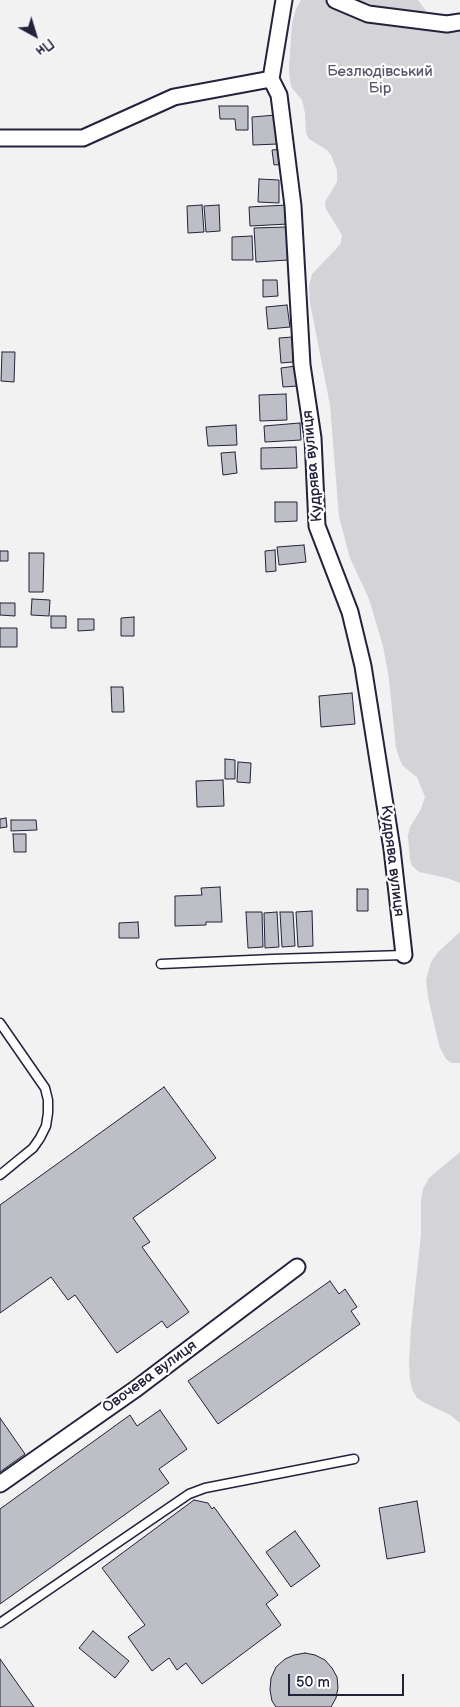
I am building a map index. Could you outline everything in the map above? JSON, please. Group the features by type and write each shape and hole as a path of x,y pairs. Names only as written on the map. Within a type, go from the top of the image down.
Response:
{"street":[{"path":"0,138 83,138 174,97 271,79 284,0"},
{"path":"335,0 368,14 447,24 460,22"},
{"name":"Кудрява вулиця","path":"271,79 279,96 293,206 302,365 313,438 317,526 350,612 363,666 392,849 404,956"},
{"name":"Овочева вулиця","path":"0,1484 137,1388 297,1267"}],"lane":[{"path":"161,964 404,956"},
{"path":"0,1023 45,1088 48,1100 48,1113 43,1132 33,1148 0,1175"},
{"path":"0,1623 189,1494 205,1488 354,1459"}],"green space":[{"name":"Безлюдівський Бір","path":"301,0 418,0 427,12 434,17 460,23 460,883 419,872 412,866 408,836 410,827 421,809 425,797 417,777 403,766 396,748 389,679 383,646 369,599 350,558 339,517 330,405 310,303 309,286 312,274 341,243 342,235 326,209 325,202 337,182 337,170 327,150 309,139 306,133 302,100 292,88 290,81 292,23"},
{"path":"460,932 460,1063 451,1063 446,1059 440,1048 426,980 431,962 439,951"},
{"path":"460,1152 460,1423 450,1415 417,1398 412,1389 409,1360 421,1234 421,1200 423,1189 429,1178"}],"building":[{"path":"219,106 248,106 248,130 236,130 235,119 220,119"},
{"path":"276,115 278,144 253,145 252,117"},
{"path":"284,149 285,164 274,165 272,150"},
{"path":"259,179 279,180 279,203 258,202"},
{"path":"202,205 204,232 188,233 187,206"},
{"path":"219,205 220,231 206,232 204,206"},
{"path":"287,205 288,224 250,226 249,207"},
{"path":"287,227 288,260 256,262 254,228"},
{"path":"252,236 253,260 232,260 232,237"},
{"path":"263,280 277,280 278,296 263,297"},
{"path":"287,305 290,327 268,329 266,307"},
{"path":"292,337 293,362 281,363 279,338"},
{"path":"2,352 15,352 14,382 1,381"},
{"path":"296,366 298,386 283,387 281,368"},
{"path":"286,394 287,420 260,421 259,395"},
{"path":"300,423 301,440 265,442 264,426"},
{"path":"236,425 237,445 208,446 206,427"},
{"path":"296,447 297,468 261,469 261,448"},
{"path":"235,452 237,473 223,475 221,453"},
{"path":"275,502 297,502 297,521 275,522"},
{"path":"304,545 306,562 279,565 277,547"},
{"path":"275,550 276,571 266,572 265,551"},
{"path":"0,551 8,551 8,561 0,561"},
{"path":"29,553 44,553 43,592 29,592"},
{"path":"32,599 50,600 49,616 31,615"},
{"path":"0,603 15,603 15,616 0,615"},
{"path":"51,616 66,616 66,628 51,628"},
{"path":"134,617 134,636 121,636 121,618"},
{"path":"78,619 94,619 94,630 78,631"},
{"path":"0,628 17,628 17,647 0,647"},
{"path":"111,687 123,687 124,712 112,712"},
{"path":"352,693 355,724 321,727 319,696"},
{"path":"225,759 235,760 235,779 225,779"},
{"path":"238,762 251,763 250,783 237,782"},
{"path":"223,780 224,806 197,807 196,781"},
{"path":"6,818 7,827 0,828 0,819"},
{"path":"11,820 36,820 37,830 11,831"},
{"path":"13,834 26,834 26,852 14,852"},
{"path":"220,887 222,922 206,922 206,925 175,926 175,896 202,895 201,888"},
{"path":"357,889 368,889 368,911 357,911"},
{"path":"312,911 313,946 298,947 296,912"},
{"path":"246,912 262,912 263,947 248,948"},
{"path":"277,912 279,947 265,948 264,913"},
{"path":"280,912 293,912 295,946 282,947"},
{"path":"138,922 139,938 119,938 119,923"},
{"path":"164,1087 216,1158 133,1218 150,1242 142,1247 189,1312 167,1328 162,1321 117,1353 75,1295 68,1300 51,1277 0,1313 0,1205"},
{"path":"330,1281 339,1294 345,1289 357,1307 351,1311 360,1324 218,1424 188,1381"},
{"path":"160,1410 187,1449 159,1469 169,1483 0,1604 0,1509 130,1415 137,1426"},
{"path":"0,1418 25,1454 0,1472"},
{"path":"194,1500 208,1503 212,1509 214,1507 278,1595 266,1604 281,1625 202,1684 186,1663 177,1670 169,1658 152,1671 128,1637 145,1625 102,1568"},
{"path":"417,1501 425,1552 387,1559 379,1508"},
{"path":"295,1531 320,1566 291,1587 266,1552"},
{"path":"93,1631 129,1661 115,1678 79,1648"},
{"path":"305,1653 325,1660 332,1668 337,1677 338,1688 336,1698 331,1707 276,1707 272,1701 270,1690 271,1678 276,1667 285,1659"},
{"path":"0,1659 34,1707 0,1707"}]}
